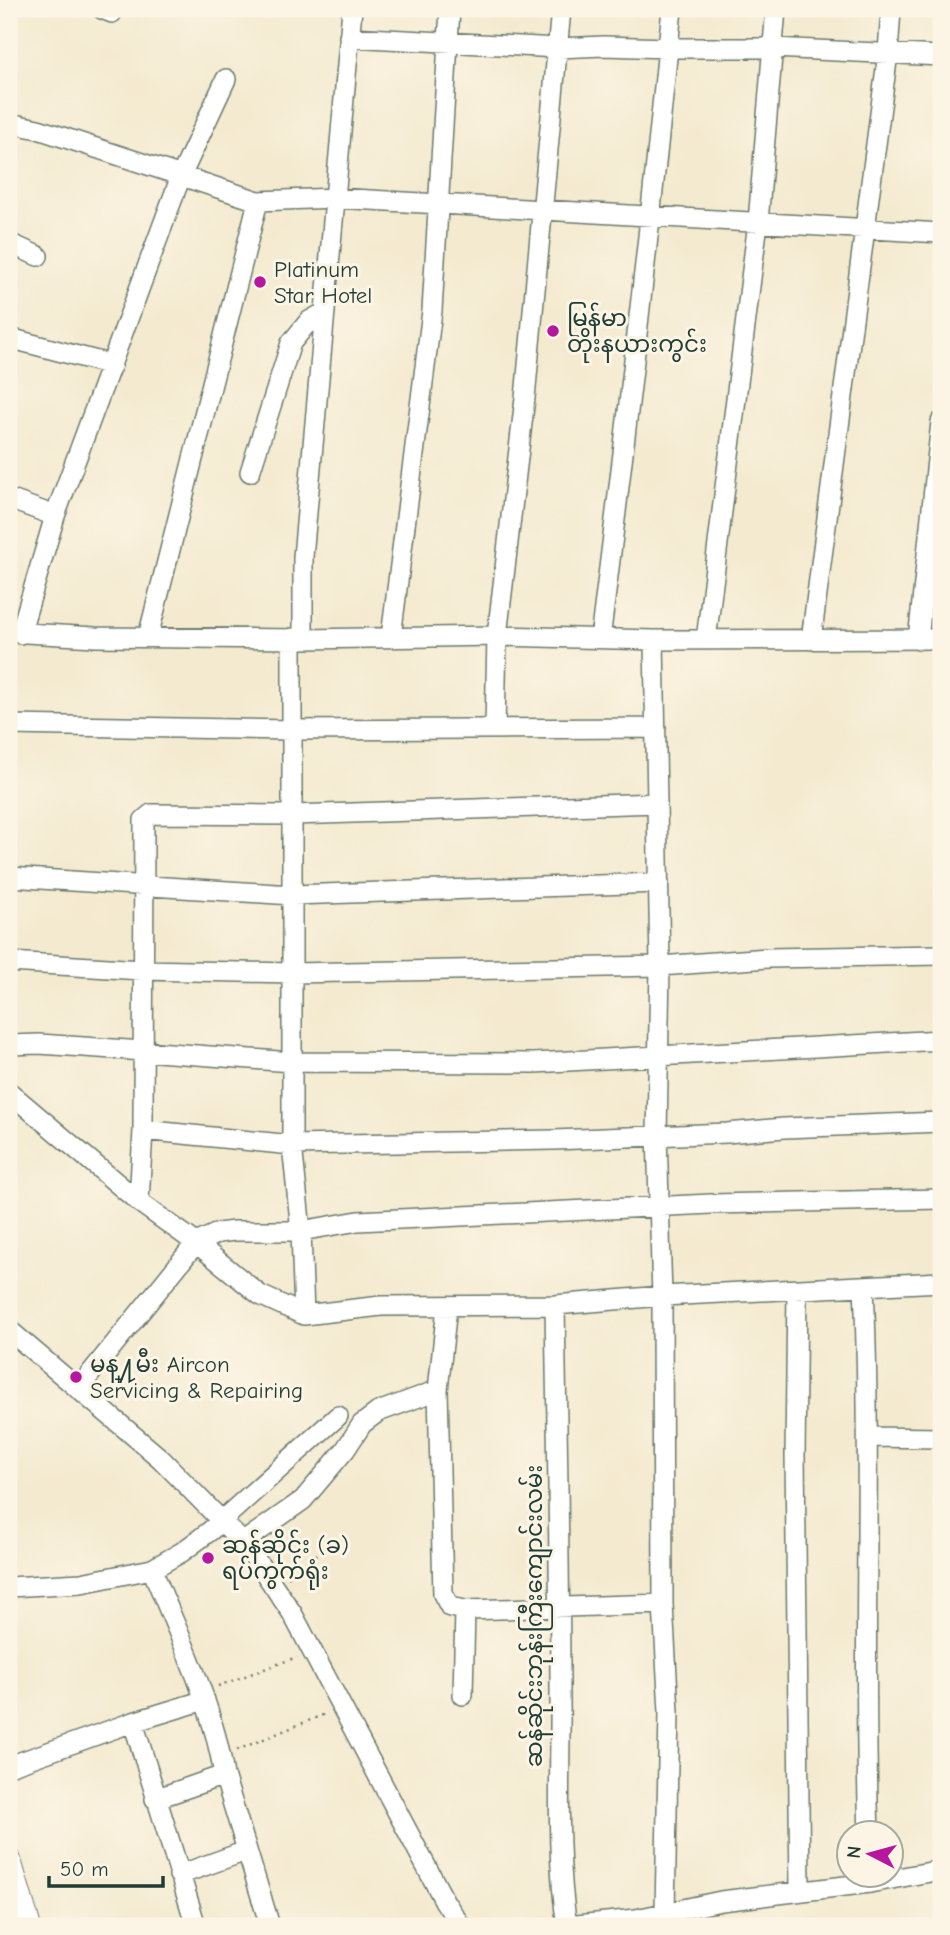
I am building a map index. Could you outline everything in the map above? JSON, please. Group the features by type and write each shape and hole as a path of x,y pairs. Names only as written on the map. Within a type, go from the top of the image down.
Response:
{"main road":[{"path":"9,1859 29,1926"}],"street":[{"path":"304,1315 301,1231 292,1145 293,730 303,557 352,9"},
{"path":"391,637 432,311 450,9"},
{"path":"495,728 497,636 525,398 561,9"},
{"path":"600,639 630,407 672,9"},
{"path":"706,640 758,222 776,9"},
{"path":"811,640 888,54 891,9"},
{"path":"349,37 558,48 773,48 941,56"},
{"path":"226,79 181,176 55,516 15,633 298,638 497,636 654,640 941,639"},
{"path":"9,123 38,129 258,201 335,198 941,233"},
{"path":"148,637 258,201"},
{"path":"9,243 38,256"},
{"path":"250,471 291,343 309,321 325,312"},
{"path":"9,338 112,365"},
{"path":"918,639 941,422"},
{"path":"9,499 55,516"},
{"path":"654,640 660,965 657,1135 662,1296 663,1604 669,1712 665,1911"},
{"path":"9,725 293,730 656,728"},
{"path":"139,1202 143,1130 142,970 146,816 293,815 657,803"},
{"path":"9,877 292,895 659,883"},
{"path":"9,962 142,970 292,973 660,965 781,957 941,955"},
{"path":"9,1045 292,1062 534,1063 941,1040"},
{"path":"9,1092 139,1202 196,1243 260,1296 304,1315 381,1306 555,1305 662,1296 941,1282"},
{"path":"143,1130 292,1145 554,1140 941,1122"},
{"path":"78,1389 196,1243 218,1233 301,1231 358,1221 660,1206 941,1199"},
{"path":"864,1286 868,1379 866,1755 868,1820"},
{"path":"797,1290 795,1455 800,1890"},
{"name":"ဆန်ဆိုင်းဘုန်းကြီးကျောင်းလမ်း","path":"555,1305 560,1606 559,1780 562,1901 567,1926"},
{"path":"447,1307 438,1390 443,1594 450,1607 465,1610 663,1604"},
{"path":"9,1330 161,1459 242,1543 292,1613 445,1902 461,1926"},
{"path":"242,1543 303,1500 345,1450 362,1424 378,1412 438,1390"},
{"path":"9,1587 81,1583 152,1569 182,1552 221,1520 338,1416"},
{"path":"868,1437 941,1438"},
{"path":"152,1569 203,1695 246,1851 270,1926"},
{"path":"463,1695 465,1610"},
{"path":"9,1766 203,1695"},
{"path":"132,1722 196,1926"},
{"path":"155,1799 223,1766"},
{"path":"179,1875 246,1851"},
{"path":"904,1875 941,1870"},
{"path":"567,1926 636,1919 721,1900 834,1885"}],"path":[{"path":"275,1588 320,1552"},
{"path":"203,1695 312,1651"},
{"path":"223,1766 341,1707"}],"waterway":[{"path":"919,1926 934,1924 941,1918"}],"place":[{"name":"Platinum Star Hotel","path":"260,282"},
{"name":"မြန်မာ တိုးနယားကွင်း","path":"553,331"},
{"name":"မန္႔မီး Aircon Servicing & Repairing","path":"76,1377"},
{"name":"ဆန်ဆိုင်း (ခ) ရပ်ကွက်ရုံး","path":"208,1558"}]}
